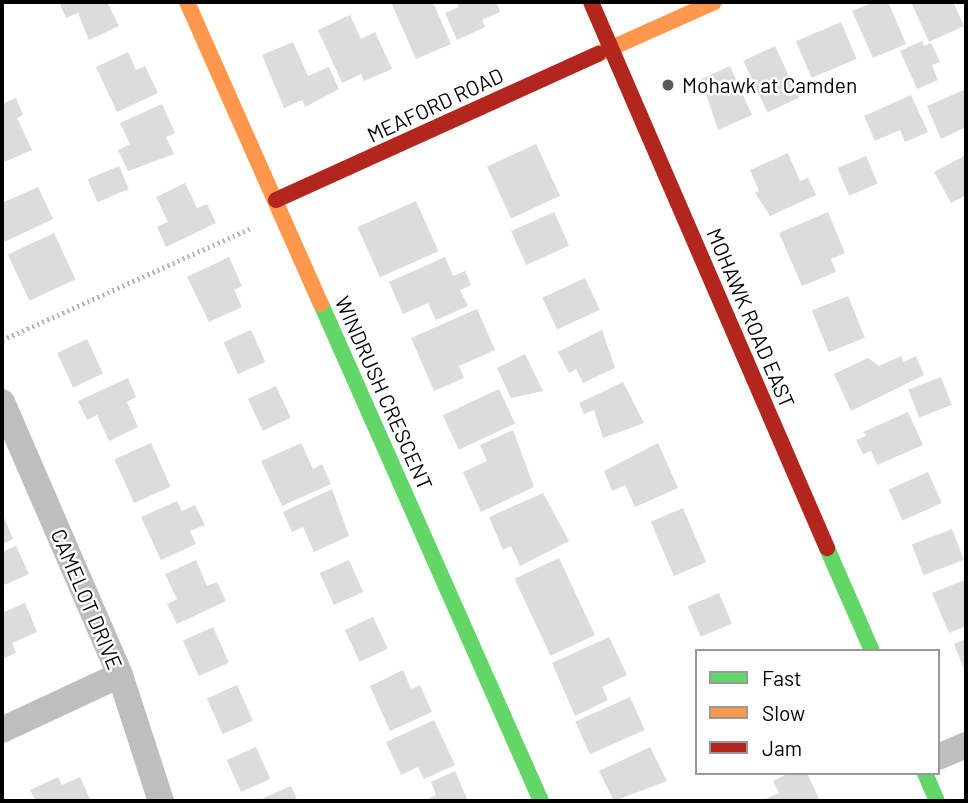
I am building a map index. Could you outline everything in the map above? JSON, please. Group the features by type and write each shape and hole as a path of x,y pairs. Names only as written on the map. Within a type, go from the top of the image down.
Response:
{"street":[{"name":"WINDRUSH CRESCENT","path":"187,2 541,801"},
{"name":"MOHAWK ROAD EAST","path":"591,2 871,649"},
{"name":"MEAFORD ROAD","path":"279,207 611,47 714,2"},
{"name":"CAMELOT DRIVE","path":"2,402 120,675 161,801"},
{"path":"2,730 120,675"},
{"path":"940,756 966,745"},
{"path":"926,775 937,801"}],"path":[{"path":"2,340 279,207"}],"building":[{"path":"59,2 107,2 119,26 89,40 78,13 66,18"},
{"path":"391,2 433,2 451,44 416,59"},
{"path":"456,2 496,2 500,12 482,20 485,27 457,40 445,13 459,7"},
{"path":"874,2 888,2 906,44 873,58 852,11"},
{"path":"911,2 953,2 964,26 929,42"},
{"path":"350,15 361,39 375,32 392,69 364,81 361,74 342,83 318,30"},
{"path":"841,22 857,59 812,78 796,41"},
{"path":"922,41 924,46 931,43 940,62 932,65 938,80 917,89 900,51"},
{"path":"293,42 308,76 329,67 339,89 305,107 302,100 284,108 262,55"},
{"path":"775,46 799,98 767,112 743,61"},
{"path":"128,52 136,70 145,66 158,93 117,112 96,67"},
{"path":"730,66 752,115 718,130 701,79"},
{"path":"966,89 966,127 941,139 927,106"},
{"path":"911,95 928,132 905,142 900,130 875,141 864,116"},
{"path":"16,98 23,115 17,118 32,150 2,163 2,104"},
{"path":"162,104 175,133 166,137 174,154 128,171 118,150 130,144 120,123"},
{"path":"536,144 560,196 511,218 487,167"},
{"path":"788,153 800,181 808,178 816,195 770,216 755,193 759,191 750,170"},
{"path":"966,155 966,195 951,203 934,172"},
{"path":"866,156 878,184 849,196 837,168"},
{"path":"119,166 129,189 97,202 88,179"},
{"path":"185,183 197,208 207,204 216,223 166,247 157,227 168,222 156,197"},
{"path":"38,187 53,219 4,242 2,203"},
{"path":"416,201 438,251 380,277 358,227"},
{"path":"554,212 569,246 526,265 511,231"},
{"path":"828,212 845,253 831,259 836,272 802,286 779,233"},
{"path":"54,233 76,279 29,301 8,255"},
{"path":"229,257 242,286 234,290 242,307 209,322 187,277"},
{"path":"445,257 453,276 465,271 471,285 460,290 468,306 436,320 428,303 403,314 389,282"},
{"path":"585,278 600,310 557,330 542,298"},
{"path":"848,296 865,338 829,352 812,311"},
{"path":"477,309 495,350 459,366 464,378 434,391 411,338"},
{"path":"251,330 265,362 238,374 224,342"},
{"path":"602,330 615,368 583,383 576,369 569,373 558,352"},
{"path":"87,339 103,373 73,387 57,353"},
{"path":"525,354 543,391 511,398 497,368"},
{"path":"901,356 904,362 916,356 924,375 851,411 834,374 868,358 879,366"},
{"path":"941,377 952,405 919,418 908,390"},
{"path":"128,378 136,397 127,402 138,427 109,441 97,415 87,420 78,401"},
{"path":"623,382 644,423 603,438 594,410 584,414 579,403"},
{"path":"276,386 291,418 263,431 248,399"},
{"path":"499,389 515,423 459,450 443,415"},
{"path":"908,412 923,445 877,465 871,451 863,454 856,440 866,436 863,432"},
{"path":"513,430 534,487 481,512 463,472 487,461 480,445"},
{"path":"151,443 171,487 134,503 114,459"},
{"path":"301,443 313,469 322,464 331,484 282,506 261,461"},
{"path":"658,443 678,488 635,507 625,485 612,491 604,471"},
{"path":"928,472 942,503 903,521 889,489"},
{"path":"332,489 349,536 314,552 303,527 292,532 283,512"},
{"path":"543,493 569,541 520,566 511,546 503,550 489,517"},
{"path":"177,501 182,511 195,505 205,525 190,531 196,544 161,560 141,517"},
{"path":"683,508 706,562 674,576 651,522"},
{"path":"2,512 13,539 2,544"},
{"path":"952,529 964,560 924,575 912,544"},
{"path":"16,546 29,574 2,586 2,552"},
{"path":"559,558 595,635 551,656 515,579"},
{"path":"196,560 207,586 217,582 226,601 177,624 167,604 177,599 165,574"},
{"path":"349,560 363,592 334,605 320,573"},
{"path":"964,580 966,626 949,633 932,593"},
{"path":"719,593 732,623 701,637 688,606"},
{"path":"25,603 37,632 12,643 16,653 2,659 2,613"},
{"path":"373,617 388,649 360,662 345,630"},
{"path":"213,627 229,663 199,676 183,640"},
{"path":"609,637 627,675 602,687 608,700 575,716 552,663"},
{"path":"966,639 966,674 954,644"},
{"path":"403,670 411,689 420,685 432,712 390,731 370,686"},
{"path":"237,685 253,721 223,734 207,698"},
{"path":"630,697 645,730 590,754 575,721"},
{"path":"434,720 455,765 424,779 418,767 401,775 386,742"},
{"path":"256,747 270,779 241,792 227,760"},
{"path":"650,747 667,781 614,801 599,771"},
{"path":"455,771 468,801 423,801 436,795 431,782"},
{"path":"785,775 808,775 820,801 761,801 779,793 773,781"},
{"path":"58,777 62,785 80,777 91,801 36,801 30,790"},
{"path":"291,786 298,801 257,801"}],"traffic: fast":[{"path":"321,304 541,801"},
{"path":"827,548 871,649"},
{"path":"926,775 937,801"}],"traffic: slow":[{"path":"187,2 321,304"},
{"path":"598,54 714,2"}],"traffic: jam":[{"path":"591,2 827,548"},
{"path":"276,200 598,54"}],"place":[{"name":"Mohawk at Camden","path":"668,85"}]}
